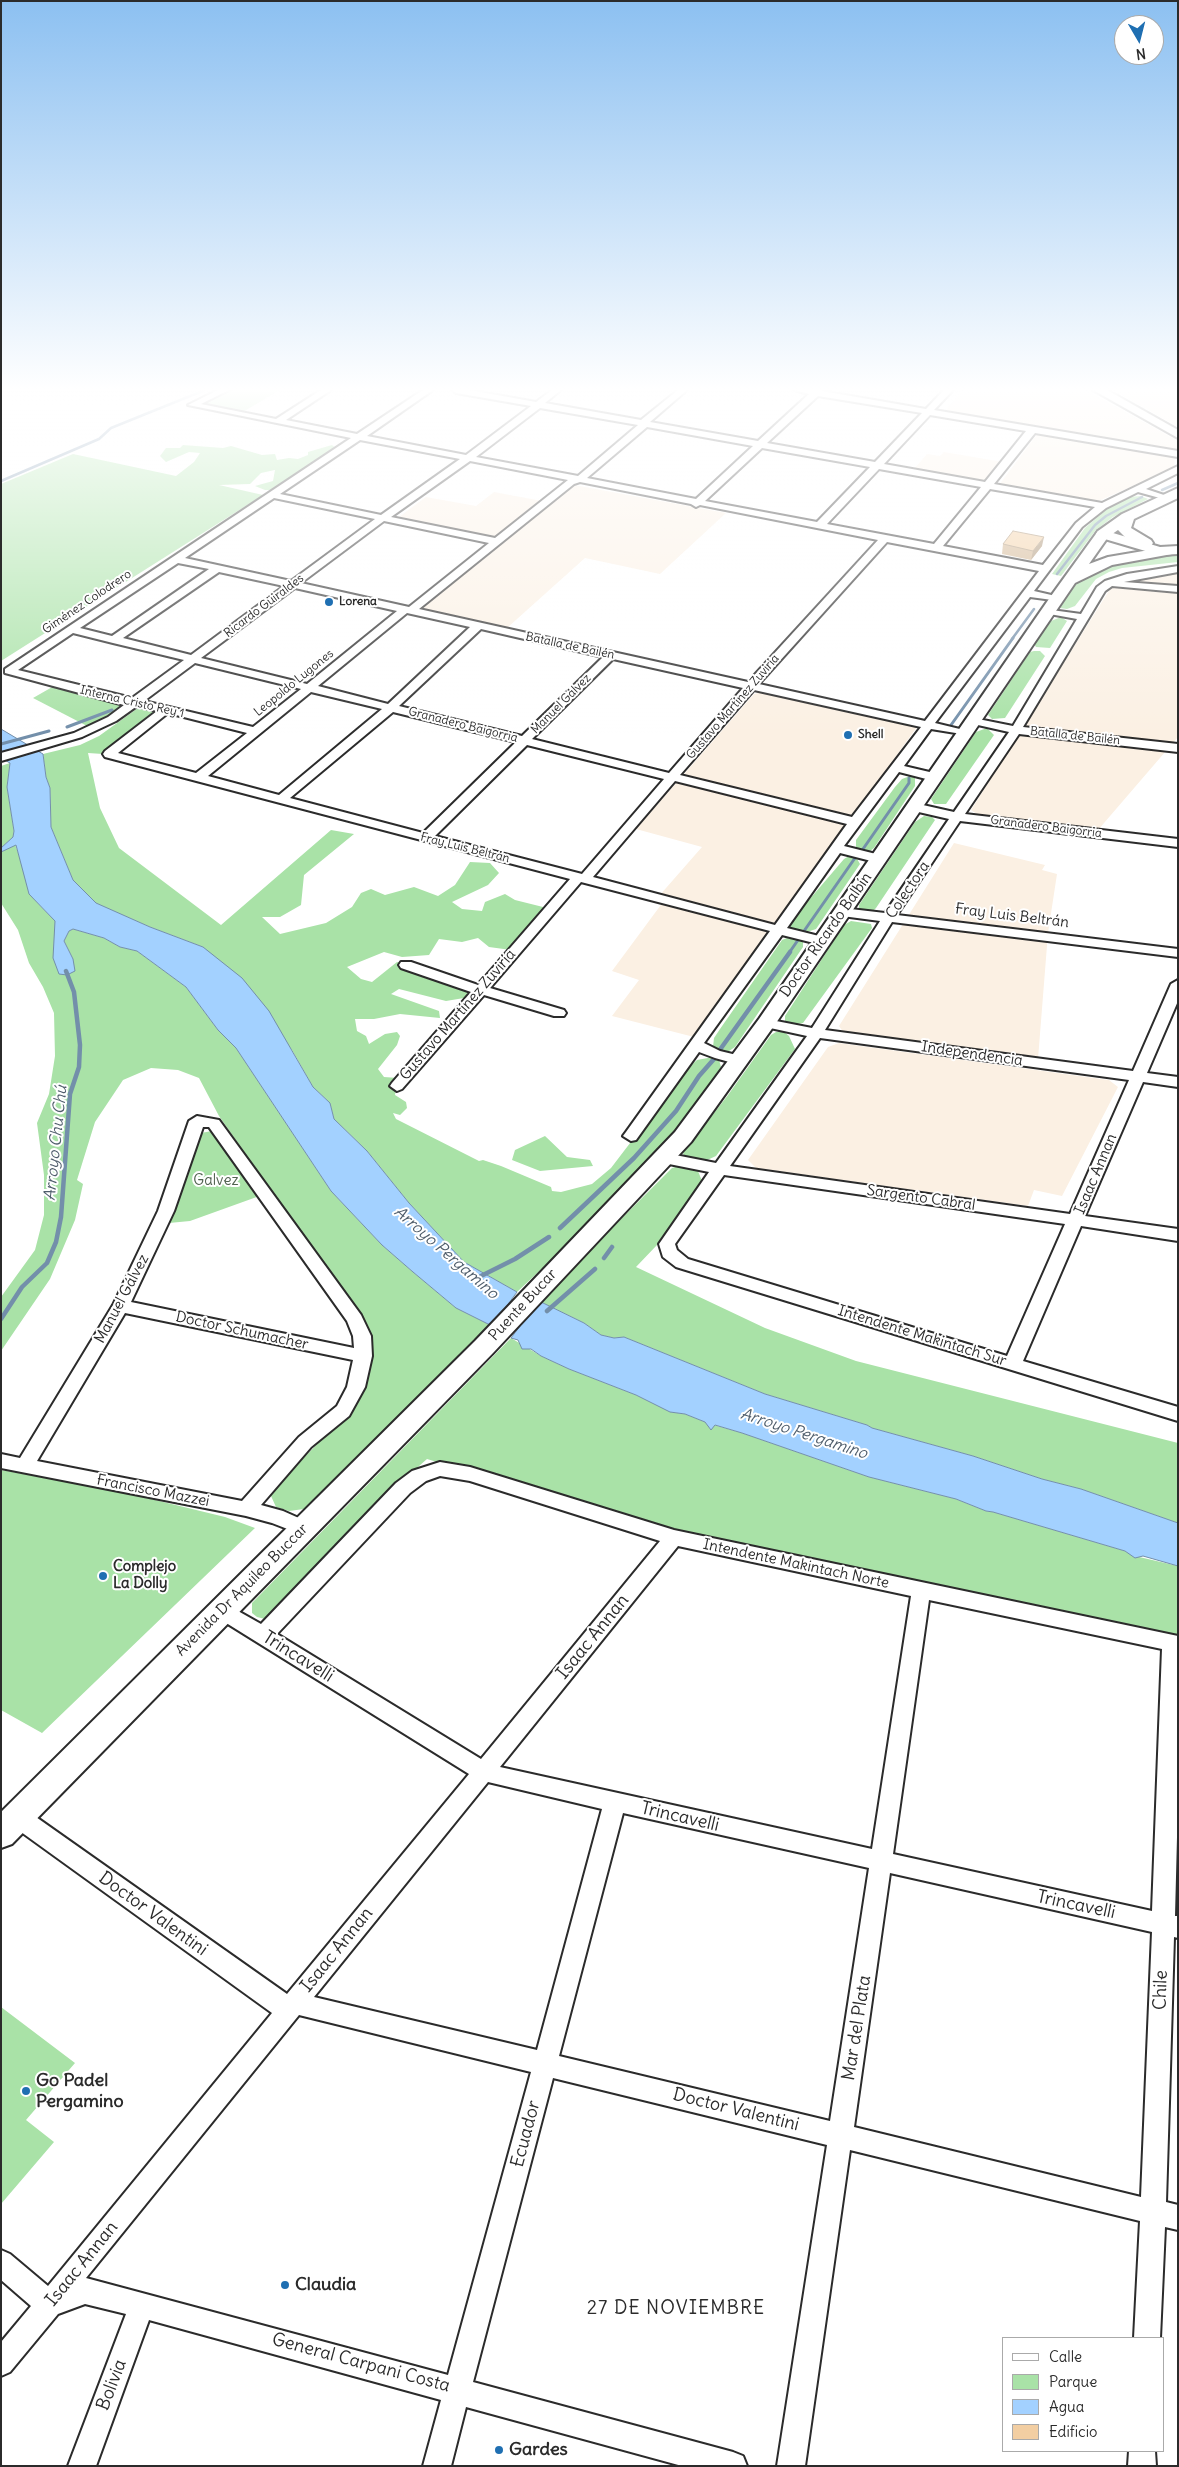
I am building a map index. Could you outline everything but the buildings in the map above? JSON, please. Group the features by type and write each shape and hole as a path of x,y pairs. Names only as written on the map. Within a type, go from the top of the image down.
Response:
{"highway":[{"name":"Doctor Ricardo Balbín","path":"562,1263 665,1158 697,1120 822,942 1056,599 1104,533 1128,516 1150,505"},
{"path":"1128,516 1124,529 1132,536 1146,543"},
{"path":"1056,599 1087,570 1108,561 1174,550"},
{"name":"Puente Bucar","path":"484,1347 562,1263"},
{"name":"Avenida Dr Aquileo Buccar","path":"10,1826 484,1347"}],"main road":[{"path":"1104,533 1174,550"},
{"path":"1104,533 1153,549 1174,550"}],"street":[{"name":"Giménez Colodrero","path":"10,671 257,505"},
{"path":"324,505 498,542"},
{"name":"Ricardo Güiraldes","path":"1,757 91,730 136,702 401,505"},
{"name":"Leopoldo Lugones","path":"198,778 408,610 544,505"},
{"path":"702,505 1046,569"},
{"path":"819,526 839,505"},
{"path":"936,548 971,505"},
{"path":"1098,505 1103,506"},
{"path":"631,1136 777,930 927,724 1079,525 1103,506"},
{"name":"Gustavo Martínez Zuviría","path":"397,1086 480,990 885,538"},
{"name":"Batalla de Bailén","path":"176,558 927,724 1016,730 1178,748"},
{"path":"113,640 218,568"},
{"path":"1109,583 1143,573 1178,568"},
{"path":"1109,583 1178,589"},
{"name":"Colectora","path":"668,1253 667,1244 718,1169 816,1033 889,917 1016,730 1082,617 1101,589 1109,583"},
{"path":"1028,593 1056,599 1082,617"},
{"path":"281,799 391,707 478,626"},
{"name":"Granadero Baigorria","path":"70,629 855,822"},
{"name":"Manuel Gálvez","path":"425,838 611,655"},
{"name":"Interna Cristo Rey 1","path":"10,671 122,701 136,702 256,731"},
{"path":"109,754 166,709"},
{"name":"Fray Luis Beltrán","path":"109,754 822,942"},
{"path":"895,767 934,777"},
{"name":"Granadero Baigorria","path":"914,807 958,817 1178,843"},
{"path":"836,848 878,859"},
{"name":"Fray Luis Beltrán","path":"842,912 1178,953"},
{"path":"406,965 447,980 559,1013"},
{"name":"Isaac Annan","path":"1013,1363 1178,984"},
{"name":"Independencia","path":"766,1023 816,1033 1178,1082"},
{"path":"696,1045 715,1054 740,1060"},
{"name":"Manuel Gálvez","path":"25,1466 121,1306 166,1211 197,1121 214,1123 222,1132 354,1318 362,1336 362,1356"},
{"name":"Sargento Cabral","path":"665,1158 718,1169 1178,1235"},
{"name":"Intendente Makintach Sur","path":"668,1253 682,1263 698,1269 1178,1414"},
{"name":"Doctor Schumacher","path":"121,1306 362,1356"},
{"path":"246,1509 305,1442 342,1411 356,1387 362,1356"},
{"name":"Francisco Mazzei","path":"1,1461 246,1509 276,1516 303,1528"},
{"name":"Intendente Makintach Norte","path":"263,1635 403,1488 419,1476 440,1470 470,1474 674,1538 1175,1643"},
{"name":"Isaac Annan","path":"1,2363 674,1538"},
{"name":"Mar del Plata","path":"791,2466 921,1591"},
{"name":"Trincavelli","path":"222,1610 483,1771 882,1862 1171,1925"},
{"name":"Chile","path":"1146,2337 1151,2212 1171,1925 1175,1643"},
{"name":"Ecuador","path":"437,2466 615,1802"},
{"name":"Doctor Valentini","path":"10,1826 291,2007 545,2064 1178,2218"},
{"path":"1,2263 49,2304"},
{"name":"General Carpani Costa","path":"49,2304 85,2291 457,2389 733,2466"},
{"name":"Bolivia","path":"82,2466 142,2305"},
{"path":"1142,2452 1142,2466"}],"shaded area":[{"path":"415,505 537,505 496,538 399,517"},
{"path":"549,505 683,505 726,513 660,574 585,558 507,628 418,609"},
{"path":"1178,573 1178,737 1098,830 980,816 971,810 1112,586 1146,576"},
{"path":"762,692 917,727 694,1037 612,1016 639,980 612,971 666,898 659,896 702,847 636,829 754,694"},
{"path":"954,843 1045,865 1042,870 1057,874 1048,933 1038,1059 844,1033 839,1026"},
{"path":"839,1043 1109,1080 1118,1087 1062,1196 1034,1190 1028,1206 756,1168 748,1160 828,1047"}],"green space":[{"path":"1,505 247,505 1,661"},
{"path":"1113,505 1136,505 1113,517 1096,530 1061,576 1052,574 1085,528"},
{"path":"1178,553 1178,562 1122,568 1109,572 1096,579 1075,606 1067,609 1060,608 1079,579 1099,567"},
{"path":"1061,617 1067,621 1050,648 1036,647 1034,644 1051,621"},
{"path":"1040,651 1045,656 1005,718 992,719 988,715 1030,652"},
{"path":"54,686 118,703 120,708 89,727 33,698"},
{"path":"138,708 155,712 103,754 88,753 100,808 119,848 221,925 331,830 354,834 304,875 301,905 280,917 262,917 280,934 326,923 352,907 361,893 371,889 385,895 414,887 438,896 455,885 470,862 490,863 499,873 488,885 452,902 462,909 482,911 485,902 505,894 515,900 547,908 511,950 489,947 478,938 462,942 439,939 429,955 402,957 384,952 347,967 361,979 372,982 397,962 417,965 415,973 470,991 464,998 446,1001 399,989 391,994 439,1011 440,1018 400,1014 374,1019 355,1019 357,1031 366,1036 369,1044 385,1034 397,1032 400,1036 397,1045 378,1069 384,1077 398,1078 395,1095 406,1102 407,1108 400,1115 393,1113 396,1119 479,1161 483,1160 501,1166 551,1187 552,1191 561,1192 592,1184 611,1168 685,1071 697,1060 713,1057 719,1060 721,1067 669,1138 597,1217 517,1292 464,1262 409,1203 367,1151 334,1119 330,1103 313,1087 292,1050 203,947 95,903 73,880 51,827 50,788 46,777 43,754 80,745 99,736"},
{"path":"987,728 994,735 946,804 934,804 931,799 976,732"},
{"path":"10,763 7,787 14,831 13,837 1,848 1,766"},
{"path":"910,776 915,778 915,786 874,848 870,851 860,851 856,847 856,840 895,787 902,779"},
{"path":"924,816 932,817 935,820 876,908 872,912 865,912 859,909 859,905 915,822"},
{"path":"15,844 25,872 29,894 55,921 56,935 73,959 64,941 69,931 73,929 104,938 120,947 137,951 186,987 218,1030 236,1048 331,1191 382,1245 413,1272 456,1308 492,1326 304,1509 289,1511 276,1507 271,1496 272,1490 337,1424 357,1398 355,1311 219,1116 199,1078 178,1070 151,1068 123,1080 95,1122 77,1180 83,1184 75,1220 50,1279 1,1351 1,1297 35,1250 44,1215 44,1175 37,1123 49,1094 55,1056 54,1013 43,987 29,963 18,930 1,903 1,852"},
{"path":"849,856 856,857 860,864 816,929 804,933 792,929 789,925 791,921 844,859"},
{"path":"851,921 871,924 872,928 803,1023 790,1025 785,1021 785,1016 844,925"},
{"path":"787,938 803,941 803,947 735,1047 726,1053 718,1052 713,1047 714,1038 782,940"},
{"path":"776,1032 784,1032 789,1036 795,1049 716,1156 705,1161 685,1158 683,1153 771,1035"},
{"name":"Galvez","path":"212,1131 265,1194 190,1221 169,1223 201,1133"},
{"path":"545,1136 567,1157 590,1160 593,1166 540,1171 512,1160 515,1150"},
{"path":"679,1166 690,1167 698,1171 702,1181 657,1245 636,1267 765,1328 856,1361 1178,1443 1178,1523 1081,1489 872,1428 765,1394 624,1337 614,1338 601,1335 584,1323 539,1301 672,1168"},
{"path":"511,1338 541,1356 569,1369 636,1395 671,1412 685,1414 705,1422 709,1425 710,1429 714,1425 742,1433 869,1477 956,1499 986,1511 1125,1551 1135,1556 1178,1566 1178,1638 674,1534 427,1459 410,1474 274,1616 265,1619 257,1617 252,1613 252,1603"},
{"name":"Complejo La Dolly","path":"1,1470 114,1490 225,1517 255,1528 42,1733 1,1710"},
{"name":"Go Padel Pergamino","path":"1,2007 75,2063 26,2120 54,2142 1,2204"}],"water":[{"name":"Arroyo Pergamino","path":"1,729 43,754 46,777 50,788 51,827 73,880 96,903 150,927 203,947 242,978 269,1011 313,1087 330,1103 334,1119 367,1151 409,1203 464,1262 517,1292 492,1326 456,1308 413,1272 382,1245 331,1191 236,1048 218,1030 186,987 137,951 120,947 104,938 73,929 69,931 64,941 73,959 75,971 67,975 59,974 53,958 55,921 29,894 16,845 1,852 1,848 13,837 14,831 7,787 10,763 1,758"},
{"name":"Arroyo Pergamino","path":"539,1301 584,1323 601,1335 614,1338 624,1337 765,1394 872,1428 1081,1489 1178,1523 1178,1566 1143,1556 1135,1558 1125,1551 986,1511 956,1499 869,1477 715,1425 711,1430 705,1422 685,1414 670,1412 636,1395 569,1369 541,1356 531,1349 522,1349 518,1340 511,1338"}],"waterway":[{"path":"1057,574 1095,525 1106,516 1127,505"},
{"path":"1012,639 1034,609"},
{"path":"951,725 1013,638"},
{"path":"67,727 112,710"},
{"path":"1,744 49,731"},
{"path":"863,849 909,783 909,778"},
{"path":"804,931 855,858"},
{"path":"789,953 798,940"},
{"path":"719,1051 790,952"},
{"name":"Arroyo Chu Chú","path":"1,1319 22,1287 47,1263 56,1242 61,1217 70,1094 79,1067 80,1045 74,992 66,971"},
{"path":"560,1228 634,1158 676,1111 699,1076 714,1059"},
{"name":"Arroyo Pergamino","path":"481,1276 515,1259 549,1237"},
{"path":"604,1258 612,1247"},
{"path":"547,1311 595,1269"}],"place":[{"name":"Lorena","path":"329,602"},
{"name":"Shell","path":"848,735"},
{"name":"Complejo La Dolly","path":"103,1576"},
{"name":"Go Padel Pergamino","path":"26,2091"},
{"name":"Claudia","path":"285,2285"},
{"name":"Gardes","path":"499,2450"}],"district":[{"name":"27 DE NOVIEMBRE","path":"676,2309"}]}
